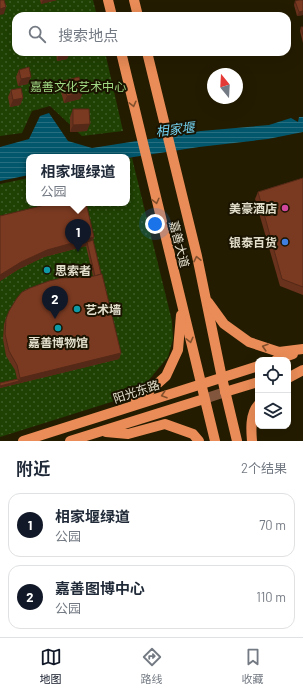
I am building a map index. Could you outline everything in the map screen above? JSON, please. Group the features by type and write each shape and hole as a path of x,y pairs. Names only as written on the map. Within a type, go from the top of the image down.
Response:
{"main road":[{"path":"108,0 111,12"},
{"path":"134,0 137,12"},
{"name":"嘉善大道","path":"122,56 215,441"},
{"name":"嘉善大道","path":"148,56 174,157 237,441"},
{"path":"205,298 224,324 248,342 279,352 303,350"},
{"path":"124,408 146,394 166,376 178,350 182,307"},
{"path":"284,357 303,350"},
{"name":"阳光东路","path":"23,441 255,367"},
{"path":"291,371 303,369"},
{"path":"291,376 303,369"},
{"path":"225,392 255,383"},
{"path":"70,441 204,399"},
{"path":"252,441 251,427 255,412"},
{"path":"100,431 128,434 165,424 193,434 199,441"}],"street":[{"path":"204,399 225,392"}],"green space":[{"name":"嘉善文化艺术中心","path":"0,0 93,0 96,12 12,12 12,56 106,56 123,131 82,136 50,106 32,111 22,133 0,136"},
{"path":"130,158 132,158 172,321 173,339 168,357 143,387 124,398 0,437 0,184 26,179 26,206 130,206"}],"water":[{"path":"49,113 68,141 92,148 201,131 269,125 291,118 298,122 299,117 303,117 303,132 268,139 199,147 130,158 130,154 26,154 26,176 0,181 0,147 29,139 40,116"}],"building":[{"path":"0,0 4,0 6,7 0,9"},
{"path":"303,0 303,11 299,12 295,1"},
{"path":"29,67 31,77 21,79 19,70"},
{"path":"79,77 83,92 67,96 63,81"},
{"path":"21,88 23,98 13,100 11,90"},
{"path":"73,109 89,109 90,124 73,125"},
{"name":"银泰百货","path":"303,178 303,287 282,279 258,192"},
{"path":"41,206 87,206 94,237 47,250 21,262 0,275 0,216"},
{"path":"93,240 101,274 95,276 87,242"},
{"name":"嘉善博物馆","path":"102,274 121,353 20,378 17,365 9,351 5,334 6,319 17,298 22,292 49,281 62,278 90,277"},
{"path":"18,379 19,381 0,386 0,383"}],"place":[{"name":"美豪酒店","path":"285,208"},
{"name":"银泰百货","path":"285,242"},
{"name":"相家堰绿道","path":"78,252"},
{"name":"思索者","path":"47,270"},
{"name":"艺术墙","path":"77,309"},
{"name":"嘉善图博中心","path":"55,319"},
{"name":"嘉善博物馆","path":"58,328"}],"water label":[{"name":"相家堰","path":"175,129"}]}
